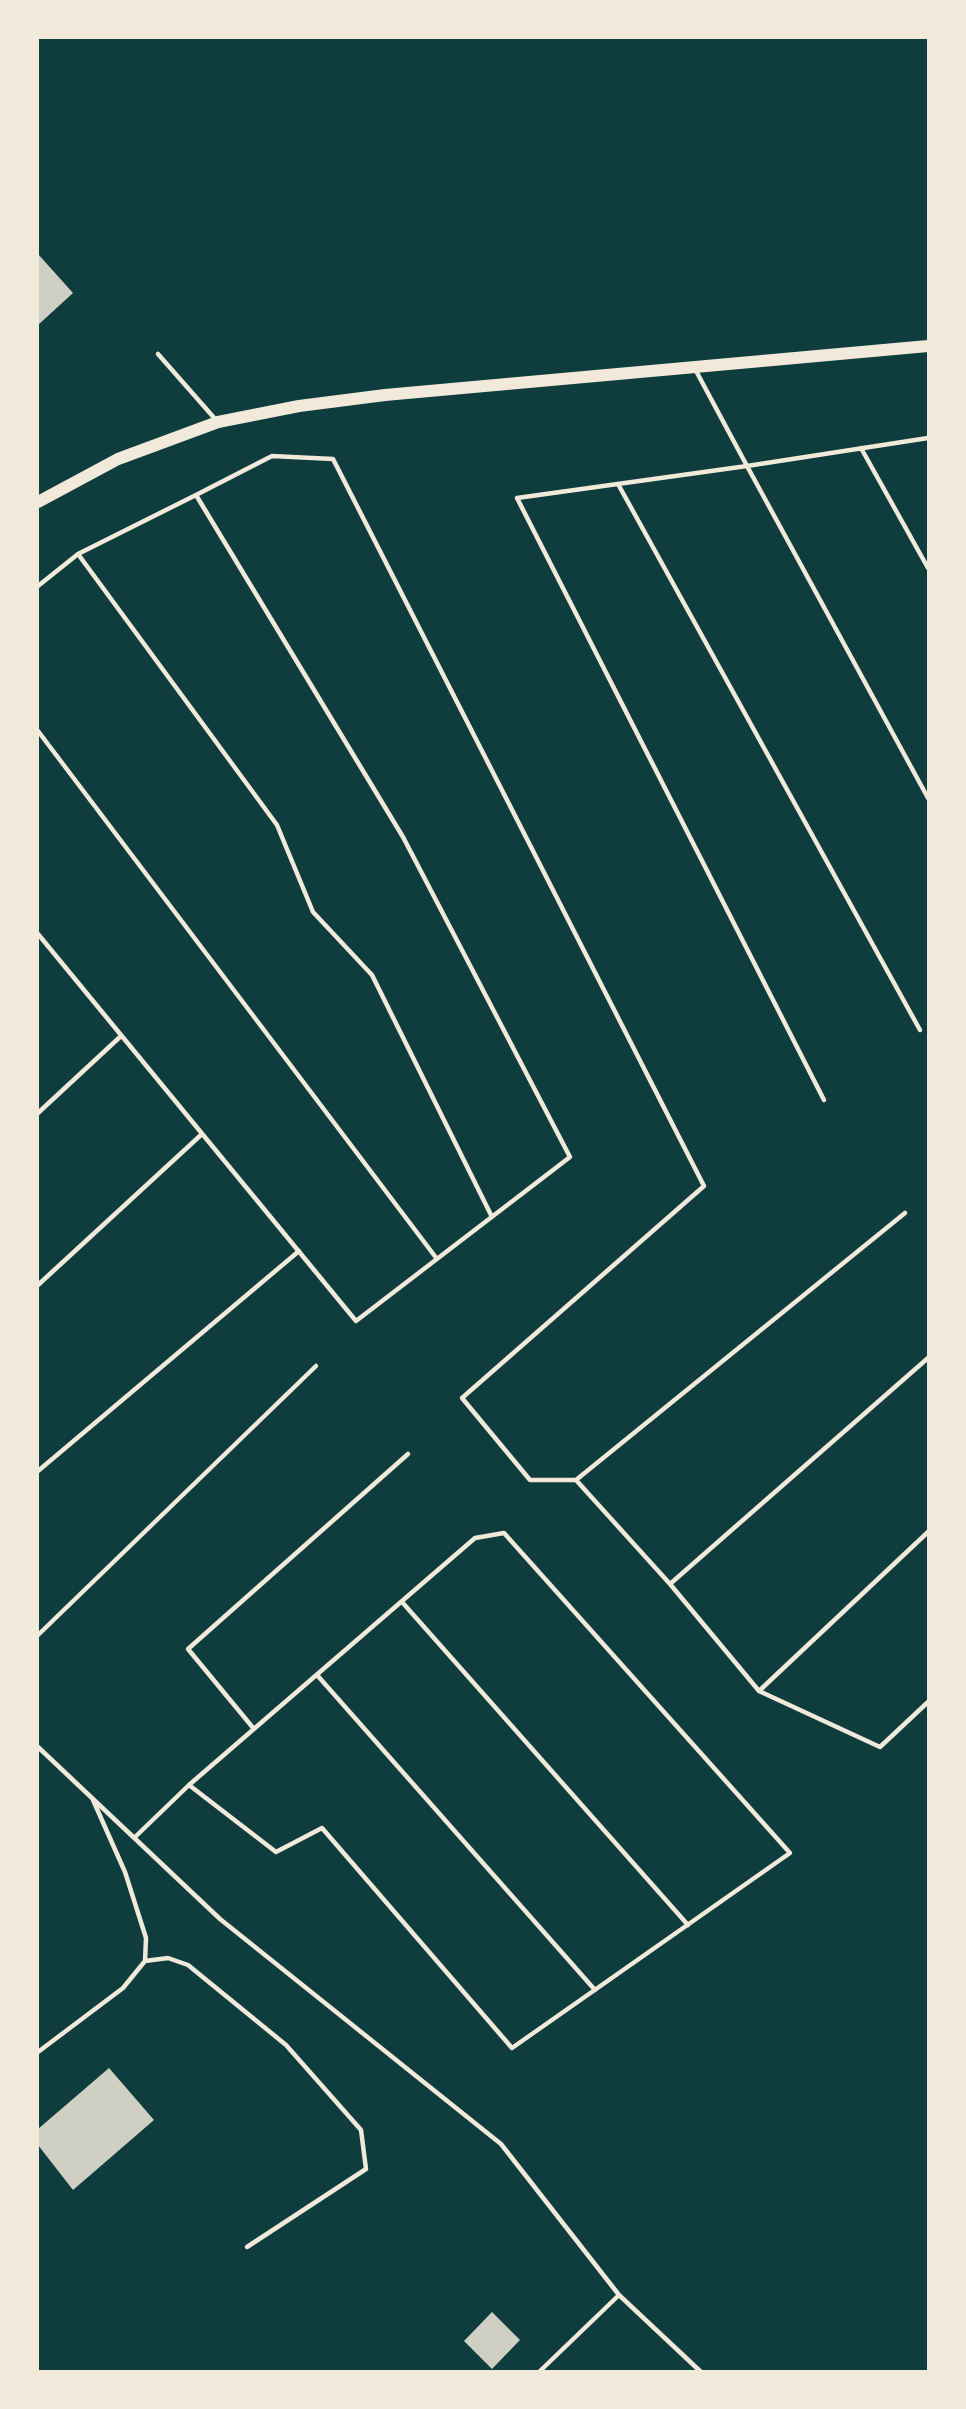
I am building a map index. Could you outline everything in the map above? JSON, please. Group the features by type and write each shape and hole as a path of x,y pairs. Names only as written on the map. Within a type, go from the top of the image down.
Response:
{"main road":[{"path":"38,502 118,459 218,422 299,406 385,395 928,345"}],"lane":[{"path":"158,354 218,422"},
{"path":"693,367 928,798"},
{"path":"824,1100 517,498 928,438"},
{"path":"861,448 928,568"},
{"path":"38,586 78,554 272,456 333,459 704,1186 462,1398 530,1479 576,1480 905,1213"},
{"path":"618,484 920,1030"},
{"path":"39,938 356,1321 570,1157 403,837 196,495"},
{"path":"78,554 277,825 313,912 372,975 492,1217"},
{"path":"38,731 437,1259"},
{"path":"38,1113 122,1036"},
{"path":"38,1285 202,1134"},
{"path":"38,1471 298,1251"},
{"path":"670,1584 928,1358"},
{"path":"38,1635 315,1366"},
{"path":"254,1729 188,1648 408,1454"},
{"path":"576,1480 670,1584 759,1691 880,1747 928,1702"},
{"path":"759,1691 928,1532"},
{"path":"134,1838 189,1785 475,1538 504,1533 790,1853 512,2048 322,1828 276,1852 189,1785"},
{"path":"402,1602 688,1925"},
{"path":"317,1675 595,1990"},
{"path":"38,1747 220,1919 501,2144 619,2295 701,2372"},
{"path":"38,2052 123,1988 145,1961 146,1938 125,1872 92,1798"},
{"path":"145,1961 168,1958 188,1965 286,2045 361,2130 366,2169 247,2247"},
{"path":"539,2372 619,2295"}],"building":[{"path":"38,254 73,293 38,325"},
{"path":"109,2068 154,2120 73,2190 38,2145 38,2129"},
{"path":"492,2312 520,2340 492,2369 464,2341"}]}
